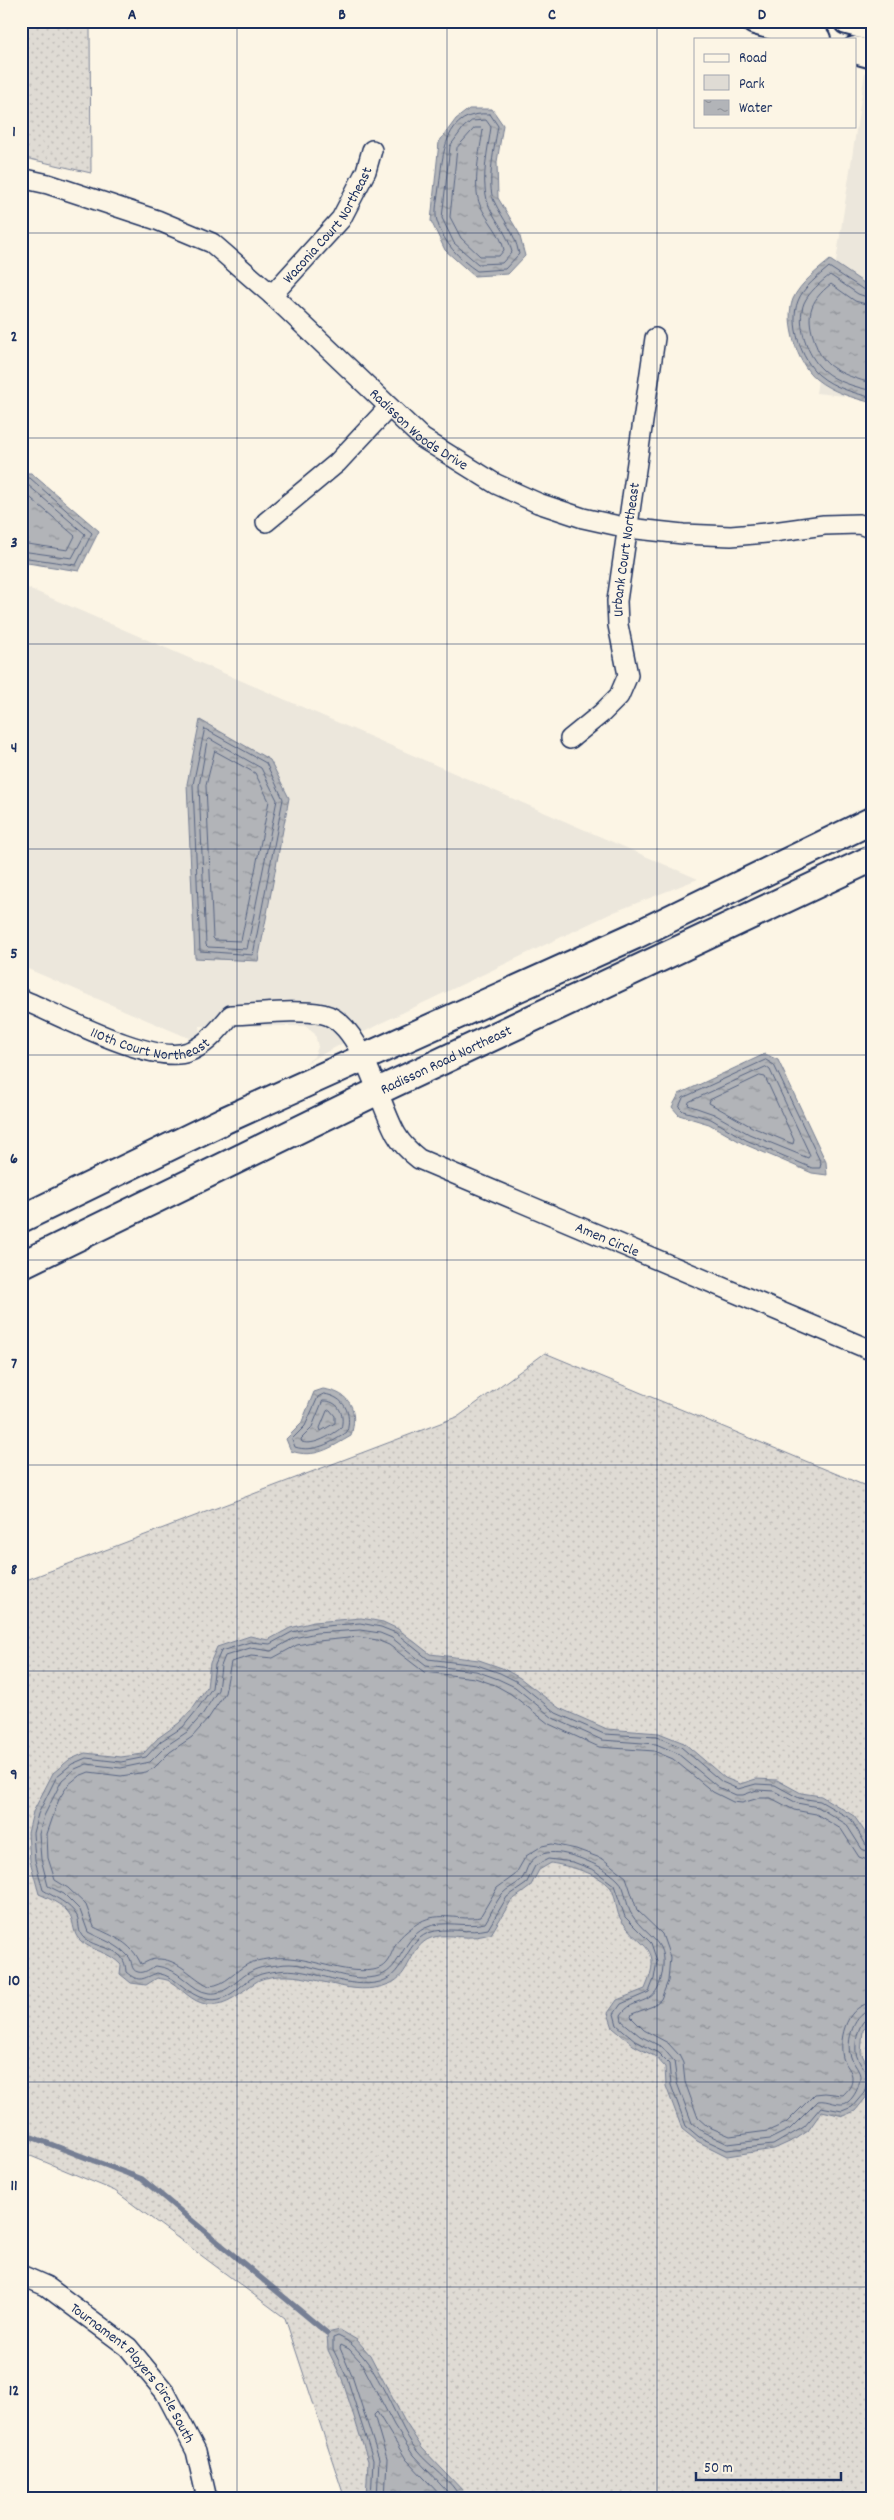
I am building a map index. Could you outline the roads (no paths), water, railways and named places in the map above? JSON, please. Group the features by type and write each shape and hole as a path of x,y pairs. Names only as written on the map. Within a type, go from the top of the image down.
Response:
{"main road":[{"path":"755,21 814,38"},
{"path":"847,21 873,28"},
{"path":"856,50 873,55"},
{"path":"21,1219 225,1120 634,936 873,820"},
{"name":"Radisson Road Northeast","path":"21,1265 376,1092 873,858"}],"street":[{"name":"Waconia Court Northeast","path":"272,295 341,219 366,170 372,150"},
{"name":"Radisson Woods Drive","path":"21,178 48,184 157,220 212,243 272,295 422,438 496,484 538,503 583,518 628,528 683,534 731,536 824,525 859,524 873,529"},
{"name":"Urbank Court Northeast","path":"570,739 602,713 619,696 628,675 617,601 654,338"},
{"path":"266,522 337,463 389,407"},
{"name":"110th Court Northeast","path":"21,999 126,1044 148,1052 168,1055 186,1053 207,1043 231,1015 300,1012 324,1014 337,1019 354,1037 376,1092"},
{"name":"Amen Circle","path":"376,1092 396,1135 407,1150 419,1159 873,1351"},
{"name":"Tournament Players Circle South","path":"21,2275 46,2286 128,2347 158,2384 196,2451 207,2499"}],"water":[{"path":"469,109 492,109 503,125 497,162 498,198 519,233 525,256 508,274 474,276 445,250 431,221 439,142 456,119"},
{"path":"830,260 873,289 873,403 850,397 822,384 809,372 803,363 794,342 790,319 793,299 805,282"},
{"path":"21,473 31,473 99,531 79,571 21,562"},
{"path":"200,720 270,760 289,798 258,961 195,958 187,784"},
{"path":"765,1054 778,1060 826,1162 827,1175 812,1173 744,1144 709,1124 679,1115 672,1107 679,1094"},
{"path":"323,1389 341,1395 351,1405 354,1419 351,1436 315,1453 308,1454 291,1451 286,1439 301,1424 314,1392"},
{"path":"361,1618 383,1622 398,1629 430,1654 479,1660 502,1668 520,1678 559,1708 607,1729 659,1733 684,1743 725,1778 740,1784 756,1779 777,1780 801,1793 821,1796 854,1816 873,1844 873,2021 863,2030 861,2053 872,2073 869,2094 855,2111 843,2116 822,2111 808,2131 796,2139 774,2149 727,2156 697,2141 682,2129 666,2086 665,2067 656,2057 633,2045 613,2028 608,2013 617,2000 645,1989 652,1964 648,1949 629,1930 620,1917 611,1888 591,1874 566,1866 551,1863 539,1870 530,1887 511,1901 491,1934 475,1937 441,1936 431,1938 418,1947 402,1975 389,1984 375,1988 348,1988 295,1976 275,1976 258,1981 227,2001 206,2004 192,1998 166,1980 157,1978 146,1985 131,1983 120,1974 121,1965 116,1960 86,1945 79,1939 67,1911 59,1904 39,1894 30,1861 28,1833 33,1812 53,1773 69,1760 85,1753 121,1757 143,1754 158,1738 179,1723 192,1709 207,1687 210,1663 217,1647 250,1636 268,1640 290,1628 314,1622"},
{"path":"340,2330 357,2340 370,2355 404,2420 422,2448 466,2494 467,2499 366,2499 368,2461 342,2379 328,2350 327,2333"}],"waterway":[{"path":"21,2133 142,2179 327,2333"}]}
